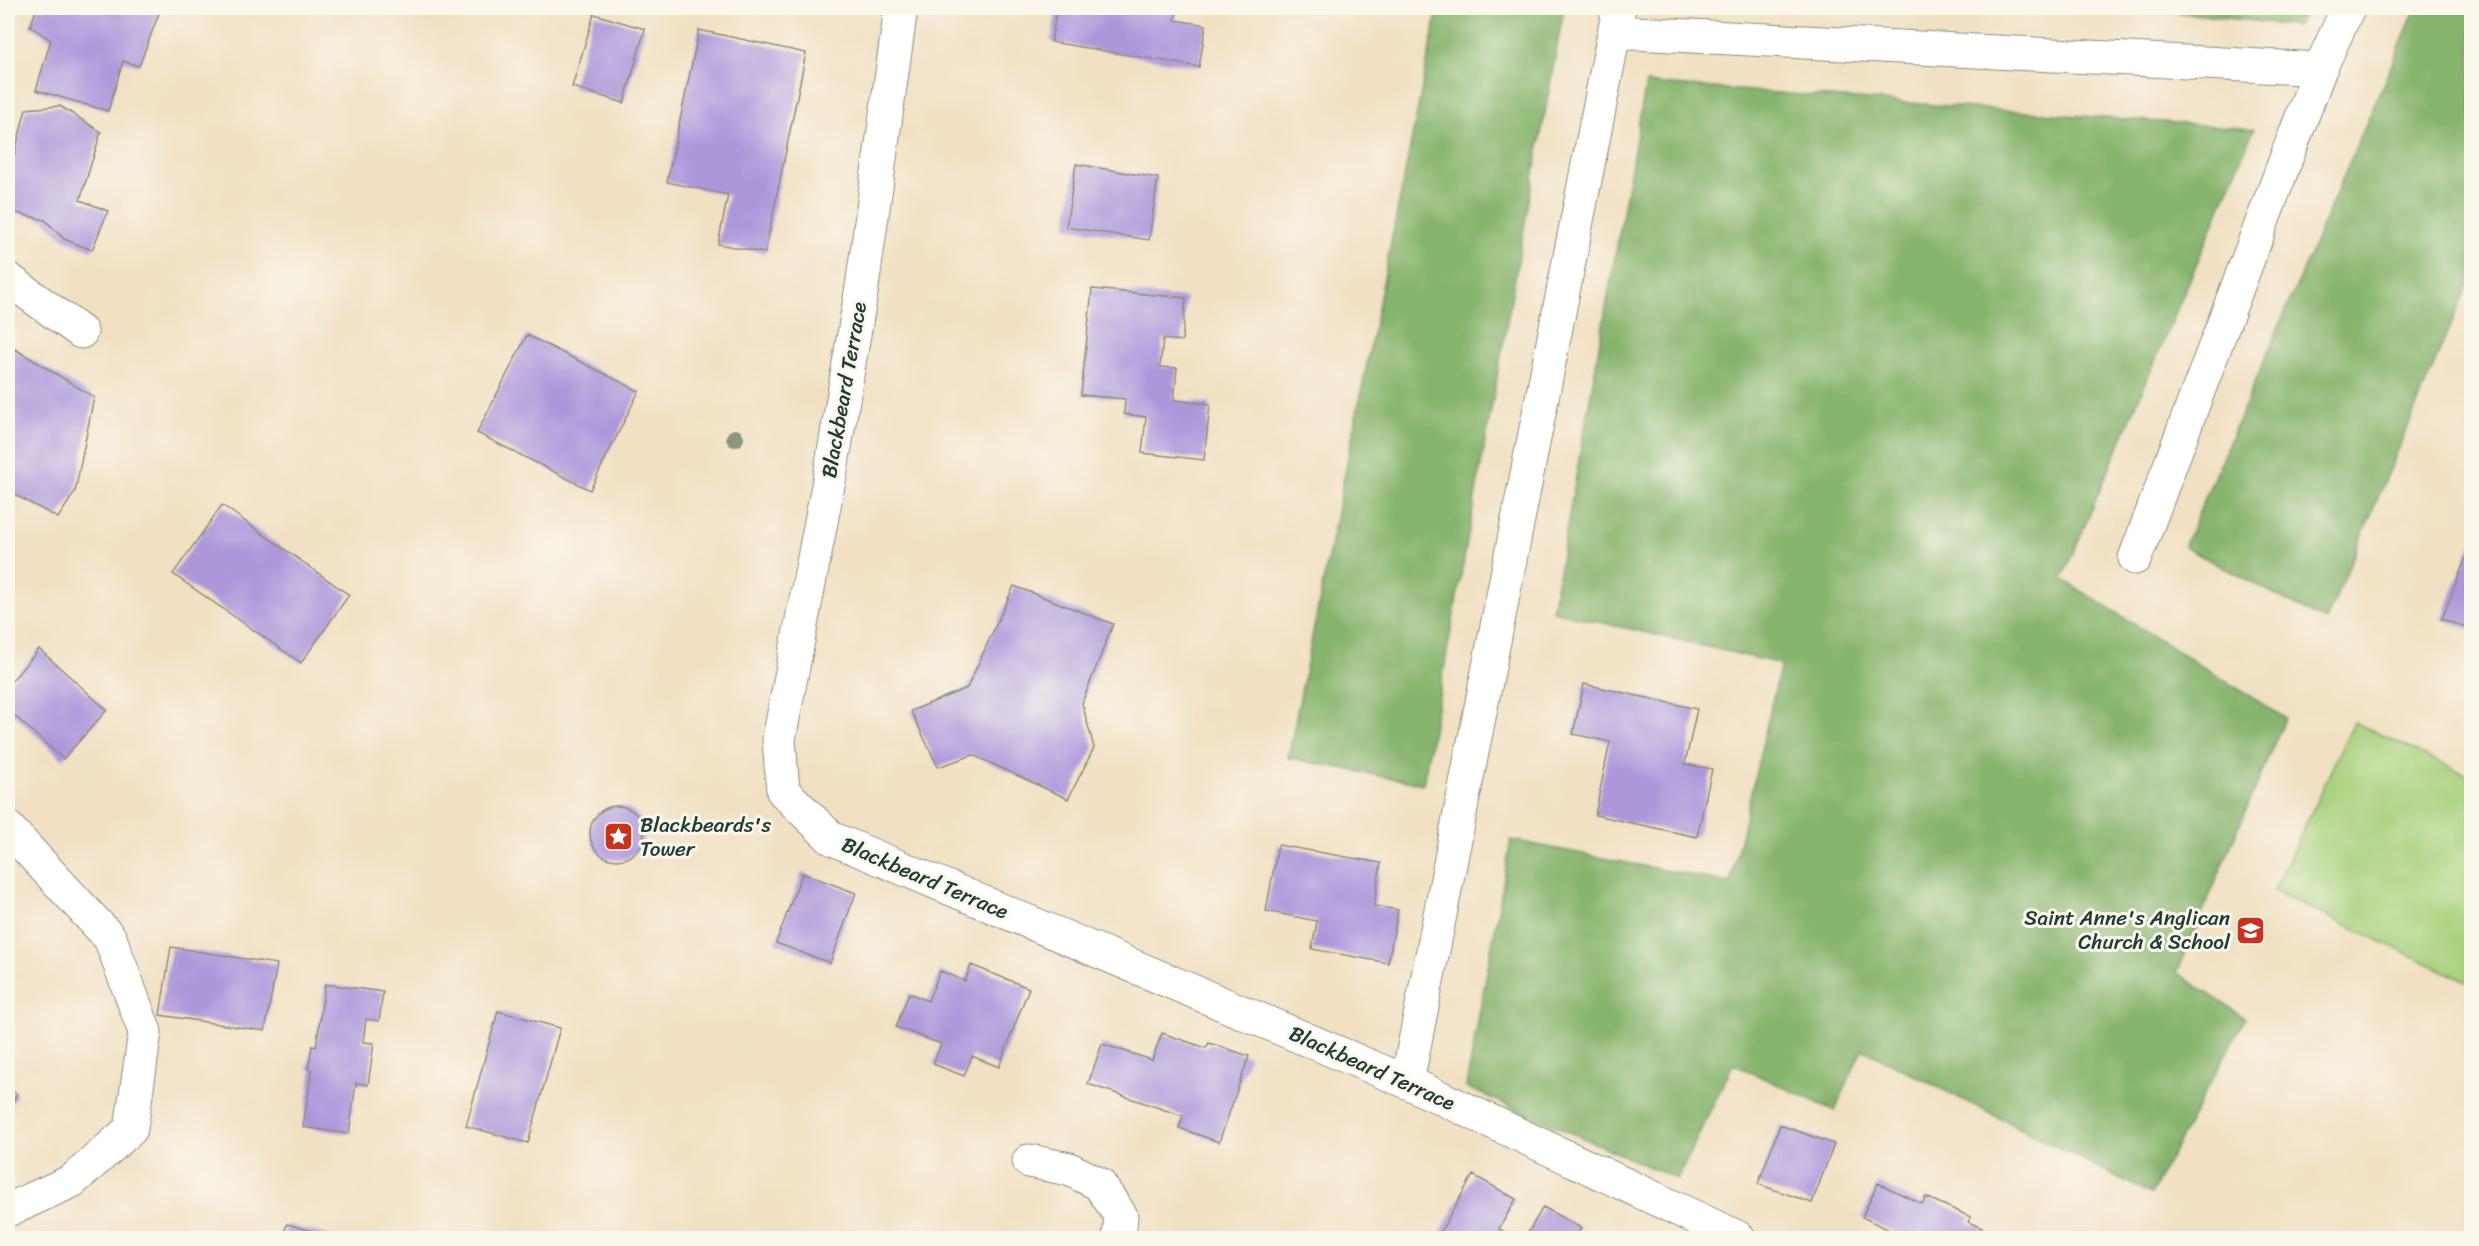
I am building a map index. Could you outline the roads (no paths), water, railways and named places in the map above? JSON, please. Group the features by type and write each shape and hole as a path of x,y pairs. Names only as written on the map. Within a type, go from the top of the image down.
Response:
{"street":[{"name":"Blackbeard Terrace","path":"901,8 862,287 831,470 779,739 783,791 831,838 1407,1082 1739,1239"},
{"path":"2135,558 2320,69 2348,8"},
{"path":"1407,1082 1617,20 2320,69"},
{"path":"8,279 81,332"},
{"path":"8,828 110,938 146,1032 131,1129 72,1181 8,1210"},
{"path":"1029,1161 1070,1169 1099,1184 1121,1216 1119,1239"}],"place":[{"name":"Blackbeards's Tower","path":"619,837"},
{"name":"Saint Anne's Anglican Church & School","path":"2251,930"}]}
